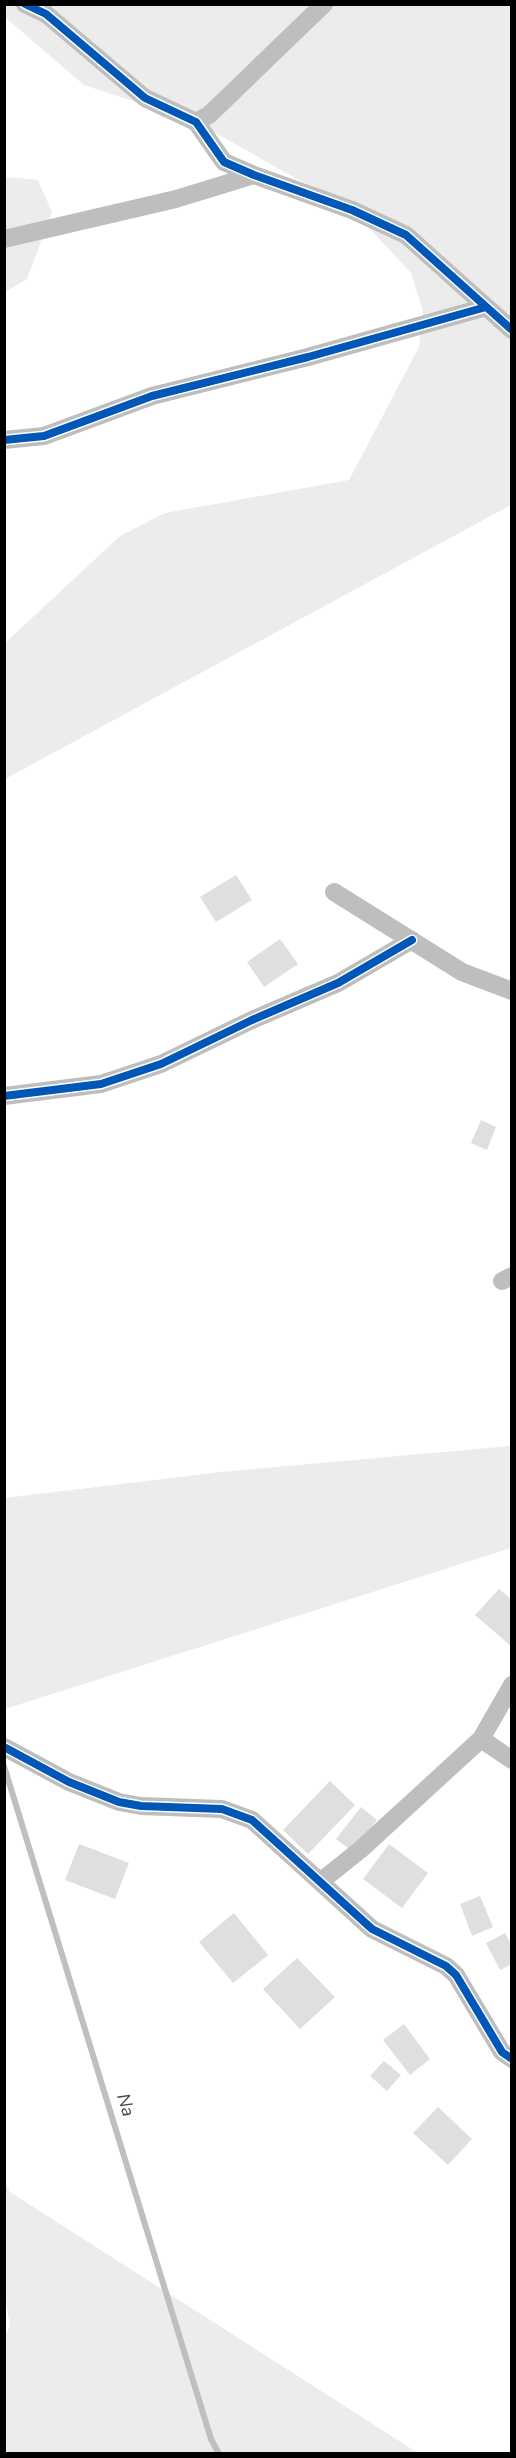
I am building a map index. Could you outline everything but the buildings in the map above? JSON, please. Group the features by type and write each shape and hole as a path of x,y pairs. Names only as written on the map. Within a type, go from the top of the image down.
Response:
{"street":[{"path":"25,4 46,14 145,98 196,122 224,162 352,210 405,235 512,330"},
{"path":"196,122 209,115 324,4"},
{"path":"4,239 176,199 254,175"},
{"path":"4,440 44,436 152,396 308,357 486,307"},
{"path":"334,892 462,972 512,991"},
{"path":"4,1096 101,1084 161,1064 338,982 412,940"},
{"path":"320,1882 360,1850 481,1739 512,1685"},
{"path":"481,1739 512,1760"},
{"path":"4,1747 69,1782 118,1802 141,1806 222,1809 252,1820 372,1929 446,1966 456,1975 502,2052 512,2059"}],"shaded area":[{"path":"5,5 511,5 511,505 5,779 5,643 120,536 165,513 349,480 419,347 423,311 411,273 352,210 196,122 84,85 5,17"},
{"path":"5,177 38,180 52,212 27,279 5,292"},
{"path":"511,1446 511,1548 5,1709 5,1498 221,1472"},
{"path":"5,2181 10,2192 418,2453 5,2453 4,2338 10,2326 4,2291"}],"waterway":[{"name":"Na","path":"4,1766 211,2439 219,2454"}],"cycle path":[{"path":"25,4 46,14 145,98 196,122 224,162 352,210 406,235 512,330"},
{"path":"4,440 44,436 152,396 308,357 486,307"},
{"path":"4,1096 101,1084 161,1064 252,1020 338,983 412,940"},
{"path":"4,1747 69,1782 119,1802 141,1806 222,1809 252,1820 372,1929 446,1966 456,1975 502,2052 512,2059"}]}
